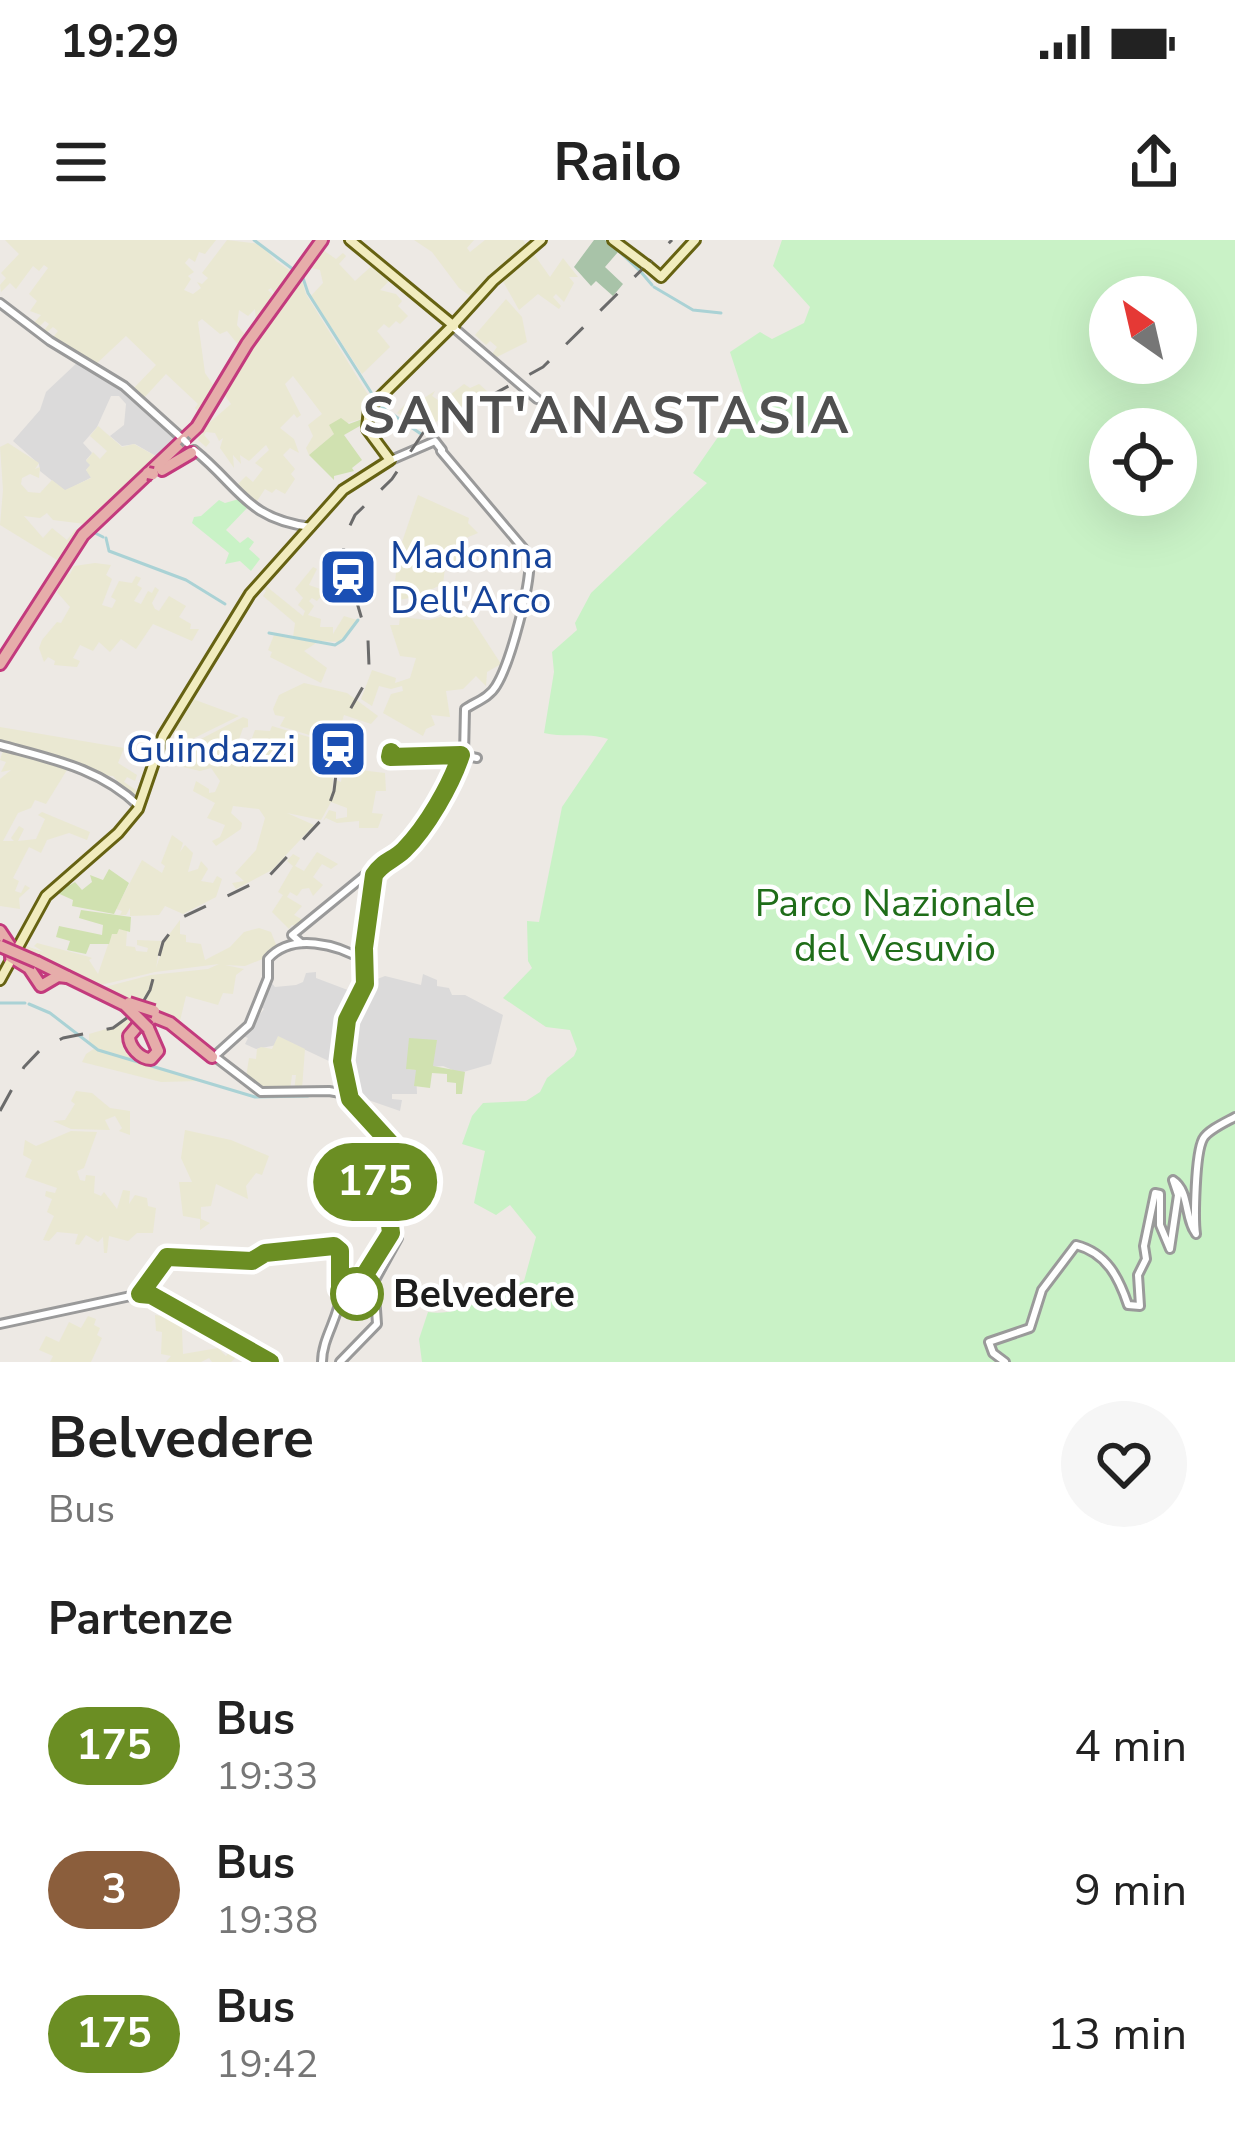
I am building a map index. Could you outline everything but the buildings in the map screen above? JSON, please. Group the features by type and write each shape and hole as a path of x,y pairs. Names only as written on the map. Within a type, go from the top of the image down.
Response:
{"highway":[{"path":"92,526 186,440 319,240"},
{"path":"0,664 61,567 105,509 189,448 228,376"},
{"path":"10,948 125,1004 154,1011 219,1055"},
{"path":"10,948 32,971 38,985 50,984 60,975 80,981"},
{"path":"38,963 125,1004 148,1028 158,1051 153,1058 143,1058 128,1036 137,1025 155,1017 219,1055"},
{"path":"38,963 50,971 50,984"}],"main road":[{"path":"350,240 452,325"},
{"path":"0,980 10,948 49,892 118,833 138,807 155,751 189,689 260,582 343,490 389,459 367,429 370,406 493,281 541,240"},
{"path":"613,240 661,277 694,240"}],"street":[{"path":"0,303 50,341 128,388 266,517 307,527"},
{"path":"452,325 537,399"},
{"path":"350,1097 261,1092 219,1055 244,1033 254,1016 268,978 269,957 298,940 337,895 404,850 454,780 463,755 466,708 494,690 529,584 529,555 435,441 389,459"},
{"path":"413,452 444,452"},
{"path":"463,755 477,758 466,736"},
{"path":"0,745 56,758 110,780 138,807"},
{"path":"322,1362 341,1293 364,1288 395,1234 371,1191 392,1145 350,1097 342,1047 347,1020 365,984 370,874"},
{"path":"298,940 347,951 364,960"},
{"path":"1005,1362 993,1353 989,1342 1030,1328 1042,1290 1075,1246 1087,1248 1112,1268 1128,1305 1140,1306 1138,1276 1146,1259 1144,1242 1155,1194 1160,1194 1160,1225 1168,1248 1173,1246 1171,1225 1178,1198 1174,1180 1196,1234 1193,1221 1202,1142 1235,1117"},
{"path":"340,1362 378,1322 375,1298 364,1288"},
{"path":"0,1324 143,1294 270,1362"}],"shaded area":[{"path":"5,240 216,240 205,254 199,252 195,262 189,258 185,263 194,272 184,290 193,294 201,288 197,282 208,278 202,273 227,240 260,244 292,272 276,295 268,290 274,296 256,321 255,309 248,316 239,310 237,325 246,336 240,347 227,331 220,334 202,319 198,322 205,373 216,389 201,414 195,408 198,404 166,374 143,399 132,390 156,365 126,336 94,366 51,340 58,331 53,327 44,335 49,324 45,321 37,329 32,325 41,315 30,311 37,301 29,294 48,268 44,265 39,271 33,266 16,289 10,283 1,292 6,278 1,273 19,254"},
{"path":"414,240 474,240 467,248 470,252 485,240 523,240 529,249 473,298 459,288 432,252"},
{"path":"320,248 336,259 343,253 346,256 339,264 355,281 375,263 393,277 380,290 396,294 402,301 398,306 408,316 400,324 396,321 389,328 384,324 377,331 390,347 362,374 311,296 323,283 320,270 307,267"},
{"path":"531,250 550,277 563,258 578,277 569,277 574,283 564,302 556,294 553,297 559,309 538,294 519,310 500,276"},
{"path":"301,278 306,294 372,401 365,418 347,423 309,455 306,448 313,436 308,425 322,414 293,376 285,384 301,415 294,414 280,428 294,439 299,453 290,448 283,455 295,469 291,474 295,479 285,494 265,489 257,501 245,499 235,487 246,476 253,482 263,469 255,463 269,450 266,445 249,461 240,455 241,464 233,455 234,468 220,448 223,438 219,441 215,433 206,432 210,442 206,447 198,440 201,430 231,404 222,391"},
{"path":"506,299 522,317 527,342 493,359 497,347 475,335"},
{"path":"80,360 122,386 179,441 161,459 135,444 122,446 110,436 124,425 126,404 119,396 111,396 97,427 83,443 92,453 86,470 92,477 65,491 13,441 40,410 46,392"},
{"path":"464,384 470,388 479,384 488,392 457,409 449,402 441,410 446,416 424,429 397,413 411,398 416,403 435,391 432,396 441,402"},
{"path":"98,426 122,447 134,444 161,459 85,524 53,520 47,513 40,518 24,516 43,538 52,528 67,540 76,529 83,529 57,560 0,525 0,447 8,443 39,463 35,469 40,467 39,478 30,474 22,478 28,492 40,493 52,480 65,490 91,478 86,461 93,452 100,459 107,451 90,436"},
{"path":"418,495 469,518 478,533 466,538 456,563 445,568 443,584 393,601 398,554"},
{"path":"111,565 106,575 112,579 102,605 112,608 116,600 111,597 119,581 132,583 136,576 141,578 137,585 142,588 134,601 141,604 155,587 159,590 152,603 155,609 159,611 169,596 186,606 179,617 191,624 190,629 199,629 192,641 153,624 136,649 121,639 110,652 99,642 93,651 80,645 73,658 80,661 77,667 54,665 48,657 44,662 39,648 42,640 70,607 57,592 66,573 74,566"},
{"path":"313,567 317,569 309,585 326,591 317,601 309,601 314,606 308,615 321,619 320,627 333,627 333,634 344,616 357,620 340,642 319,641 304,651 327,668 321,683 270,657 274,635 293,637 295,623 263,596 266,591 259,585 261,582 303,616 305,611 298,605 303,598 295,589"},
{"path":"466,610 501,664 487,672 486,686 476,676 463,689 446,691 450,717 431,715 435,725 423,736 383,713 391,694 403,691 402,686 379,686 372,706 361,699 372,670 396,678 395,683 410,678 416,658 400,656 390,625 399,625 400,617 429,620"},
{"path":"304,683 347,693 378,716 371,724 344,715 339,731 330,723 319,738 280,726 285,717 275,715 273,709 279,695"},
{"path":"190,698 239,716 168,751 176,741 173,734 179,733 170,726"},
{"path":"243,717 248,727 243,728 238,742 250,743 255,730 270,731 272,726 319,740 316,748 324,750 327,742 336,744 332,794 343,769 357,776 360,770 385,773 386,791 376,791 372,813 383,814 378,828 359,828 359,821 323,821 329,810 336,812 336,819 347,817 347,808 331,802 321,820 287,813 314,825 272,870 236,889 232,883 244,881 235,873 256,850 265,818 259,809 233,806 231,813 242,823 241,829 216,846 212,841 220,837 225,825 207,818 215,803 193,791 196,781 209,793 215,792 220,781 211,768 200,771 175,765 178,751"},
{"path":"0,727 124,748 118,763 137,775 135,781 127,777 124,782 138,795 134,800 113,776 0,744"},
{"path":"4,747 70,765 46,804 35,800 31,808 18,813 3,841 14,841 11,838 19,826 24,829 18,841 36,839 45,819 38,815 42,812 90,832 87,840 69,833 47,840 41,853 29,847 13,878 19,881 15,891 21,893 25,885 30,888 19,898 20,909 0,906 0,779 11,770 1,772 6,762 0,760"},
{"path":"172,835 183,843 180,852 185,845 193,853 188,872 198,869 201,861 208,869 201,881 222,879 216,897 183,914 165,906 159,915 130,916 130,908 120,915 122,911 116,909 142,860 162,873"},
{"path":"317,852 338,864 331,869 322,864 313,877 323,885 313,896 309,888 297,896 290,892 287,897 302,906 294,915 307,922 289,929 272,912 293,866 287,861 293,854 300,858 295,866 304,871"},
{"path":"180,920 180,934 186,935 186,942 201,944 205,960 230,947 244,932 259,928 271,932 277,947 245,966 225,965 244,969 236,975 233,994 223,993 218,1005 186,996 179,1025 156,1007 125,1037 124,1044 135,1060 128,1060 199,1081 161,1082 82,1062 95,1048 89,1044 89,1034 120,1025 134,1015 126,998 105,987 219,964 155,972 101,985 37,962 35,969 23,951 26,946 44,952 34,946 37,943 92,958 98,974 118,928 127,931 126,946 136,951 147,952 148,948 137,945 137,940 161,941 156,968 165,940"},
{"path":"316,972 316,978 361,995 347,1017 341,1062 331,1062 278,1037 277,1045 256,1049 245,1044 248,1038 243,1036 264,1009 258,1005 269,980 275,987 296,985 306,973"},
{"path":"423,974 437,980 437,986 449,988 452,995 465,995 503,1015 491,1064 460,1073 443,1066 407,1069 416,1070 417,1094 392,1094 392,1099 402,1100 400,1111 351,1094 344,1064 350,1017 367,983 385,976 421,985"},
{"path":"278,1036 305,1049 302,1089 294,1091 296,1075 292,1075 290,1091 262,1091 246,1077 249,1058 256,1059 261,1047 272,1049"},
{"path":"76,1091 92,1093 110,1108 130,1111 130,1135 119,1131 122,1128 115,1116 105,1120 110,1130 71,1129 53,1121 65,1120 75,1104 71,1101"},
{"path":"185,1130 231,1140 269,1156 262,1175 256,1173 246,1186 248,1199 216,1184 211,1206 201,1207 201,1219 210,1223 200,1230 200,1219 183,1216 179,1182 192,1182 181,1158"},
{"path":"71,1131 97,1132 84,1168 77,1171 80,1180 95,1176 94,1193 101,1196 104,1192 117,1209 123,1190 130,1191 129,1204 135,1195 147,1198 148,1206 156,1208 153,1233 137,1233 128,1241 109,1236 107,1253 103,1237 98,1242 86,1235 79,1245 75,1244 78,1234 57,1232 49,1241 43,1240 54,1216 47,1212 52,1199 45,1196 46,1191 55,1193 57,1188 25,1177 32,1160 23,1155 25,1140 36,1146"},
{"path":"155,1315 187,1320 182,1330 183,1354 218,1348 226,1356 233,1347 243,1351 231,1362 209,1358 166,1362 171,1356 161,1354 162,1332 156,1331"},
{"path":"88,1316 96,1319 97,1335 102,1338 91,1362 50,1362 53,1356 39,1350 46,1336 59,1342 69,1322 81,1328"}],"green space":[{"path":"594,240 605,240 618,252 605,267 623,284 613,296 596,281 591,286 574,267"},
{"name":"Parco Nazionale del Vesuvio","path":"782,240 1235,240 1235,1362 422,1362 419,1339 428,1312 466,1308 524,1281 536,1237 510,1205 496,1215 474,1203 485,1151 462,1144 472,1116 483,1103 526,1101 540,1092 547,1078 577,1049 570,1030 546,1027 503,998 532,968 527,921 539,922 562,807 608,739 544,733 554,672 552,652 577,630 575,623 591,593 707,483 693,473 745,398 730,352 760,332 772,339 804,323 810,307 773,266"},
{"path":"341,418 349,424 365,418 365,423 344,435 362,460 354,471 334,476 334,480 309,455 334,434 329,425"},
{"path":"239,499 249,506 226,530 240,543 248,537 254,542 249,549 260,559 251,571 240,561 225,564 229,553 192,523 219,500"},
{"path":"109,869 129,883 114,914 72,906 73,900 53,891 66,880 82,890 92,882 90,875 103,880"},
{"path":"81,910 131,917 130,932 119,929 109,944 90,944 86,954 67,950 70,941 56,937 59,926 102,935 103,925 79,918"},
{"path":"409,1038 437,1040 433,1066 465,1072 462,1094 456,1094 456,1083 447,1082 447,1074 432,1073 430,1088 414,1086 416,1070 406,1069"}],"waterway":[{"path":"254,240 294,270"},
{"path":"607,240 639,270"},
{"path":"641,272 652,285"},
{"path":"303,278 374,397"},
{"path":"654,287 693,310 721,313"},
{"path":"379,405 421,434"},
{"path":"93,532 103,537"},
{"path":"106,538 109,551 186,580 225,604"},
{"path":"269,633 335,645 358,620"},
{"path":"0,1003 25,1003"},
{"path":"29,1004 50,1013 98,1050 255,1097 308,1096"}],"railway":[{"path":"0,1111 24,1067 42,1048 63,1038 113,1028 139,1009 150,990 163,942 181,918 269,876 325,816 334,791 342,724 369,666 368,640 343,555 355,515 392,479 423,433 543,367 672,240"}],"bus line":[{"name":"175","path":"270,1362 151,1295 140,1294 167,1257 252,1261 265,1253 334,1246 340,1251 340,1288 362,1294 364,1276 390,1236 389,1217 371,1191 392,1145 350,1099 342,1047 347,1020 365,984 364,948 374,875 407,846 453,782 461,755 390,757 391,752"}],"place":[{"name":"Madonna Dell'Arco","path":"348,577"},
{"name":"Guindazzi","path":"338,749"},
{"name":"Belvedere","path":"357,1294"}],"district":[{"name":"SANT'ANASTASIA","path":"607,416"}]}
